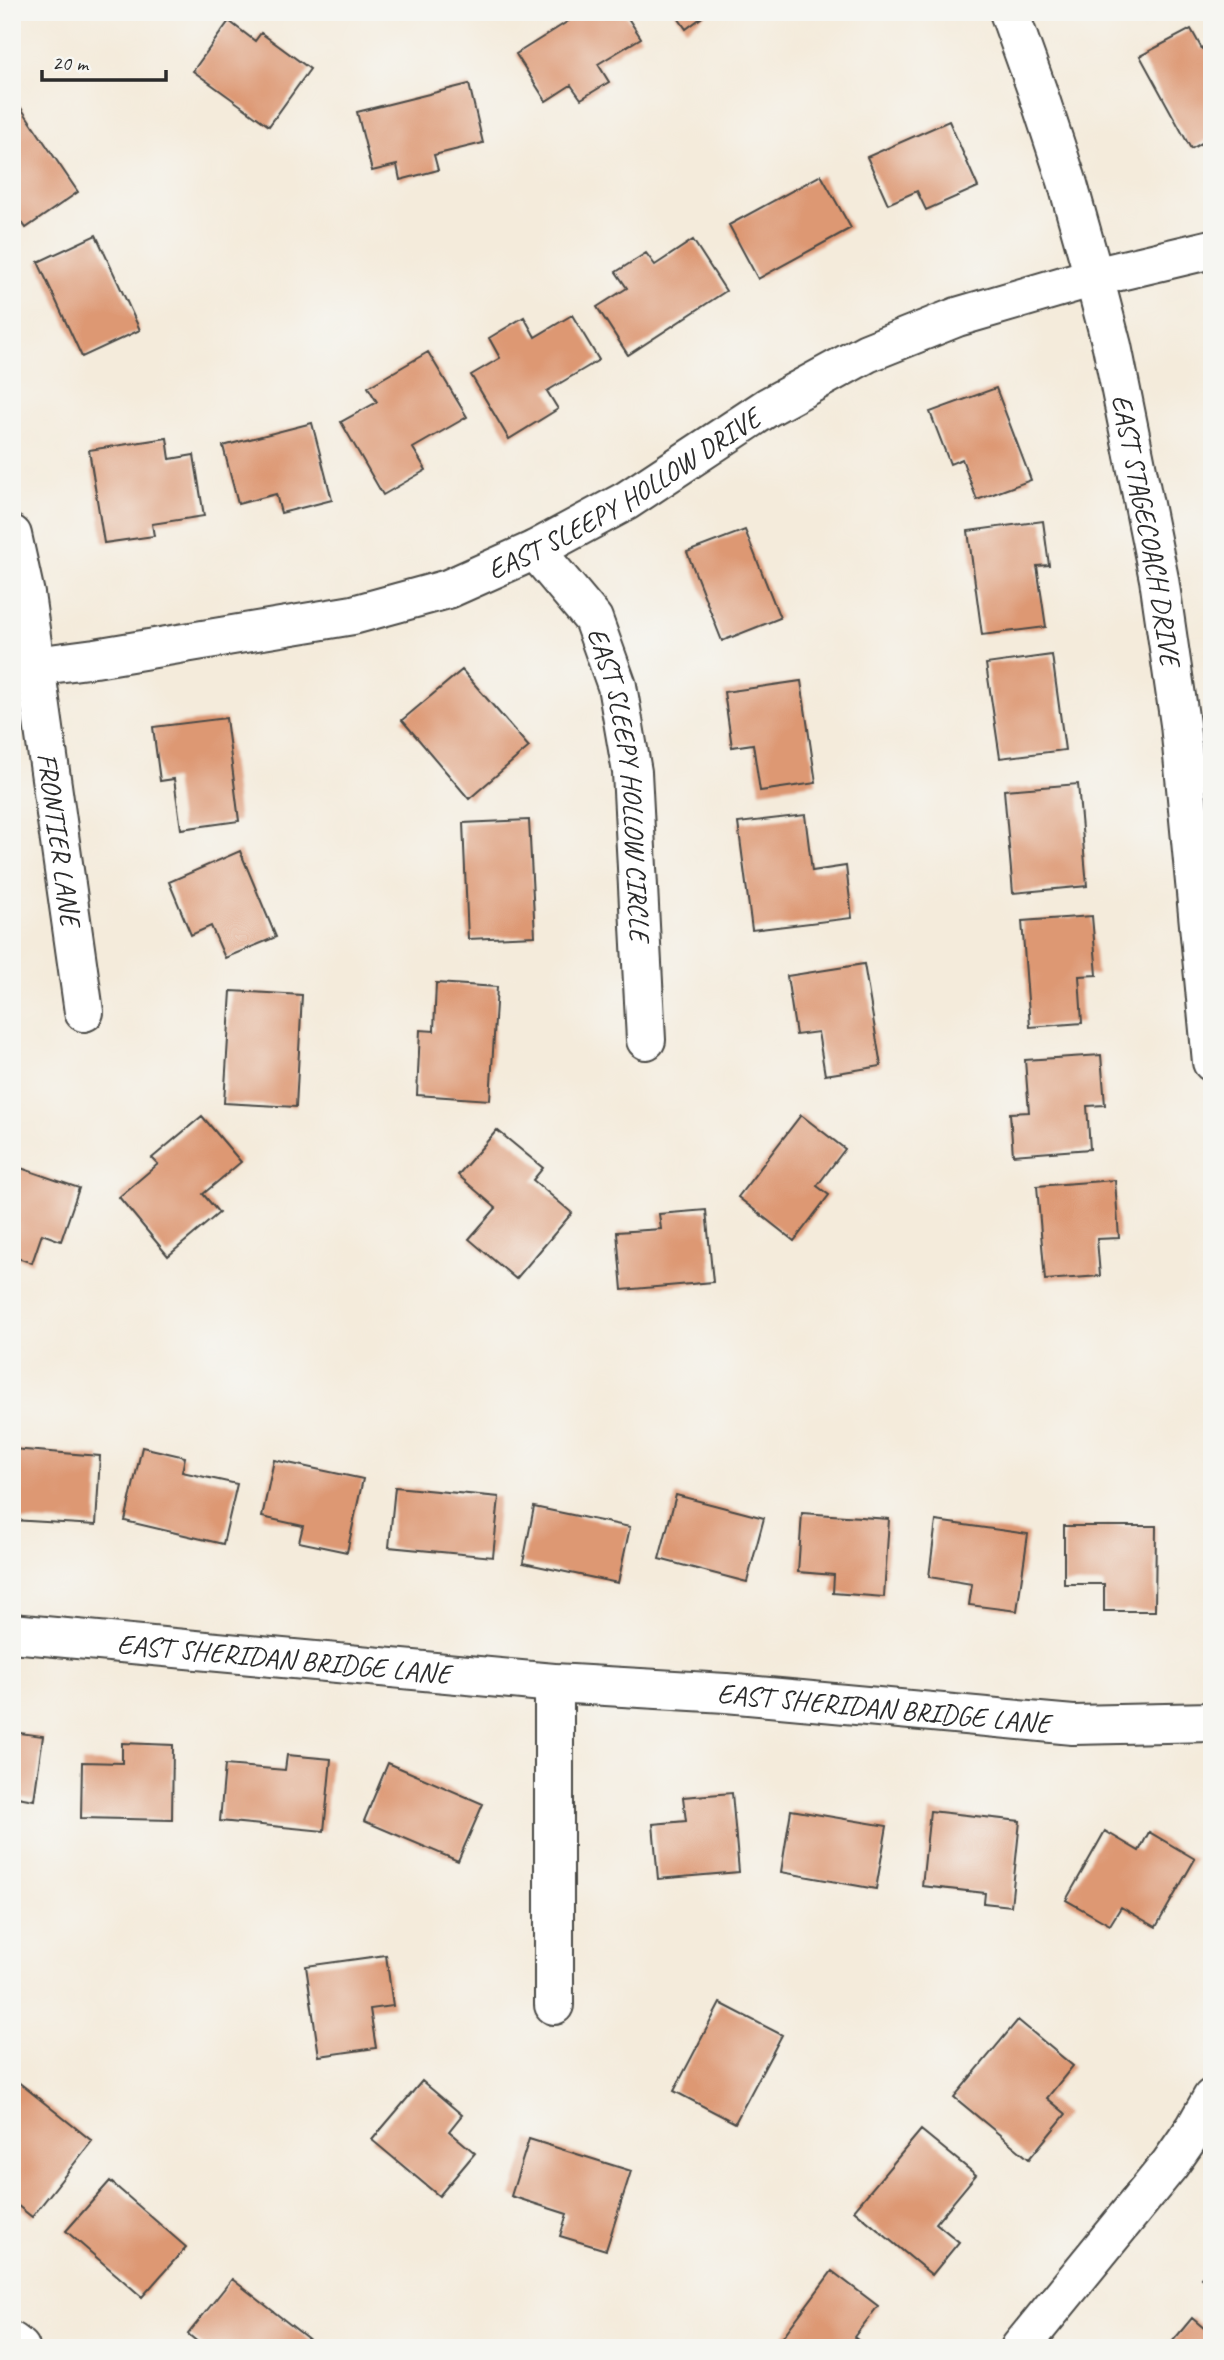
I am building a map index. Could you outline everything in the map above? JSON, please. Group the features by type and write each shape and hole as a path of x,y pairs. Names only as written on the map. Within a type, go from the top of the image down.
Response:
{"street":[{"name":"EAST STAGECOACH DRIVE","path":"1009,12 1054,142 1094,277 1112,346 1159,579 1180,724 1212,1062"},
{"name":"EAST SLEEPY HOLLOW DRIVE","path":"23,667 95,658 353,615 448,589 535,550 626,501 768,407 867,353 957,317 1094,277 1212,248"},
{"name":"FRONTIER LANE","path":"12,534 25,594 23,667 84,1012"},
{"name":"EAST SLEEPY HOLLOW CIRCLE","path":"535,550 593,619 617,686 632,772 646,1040"},
{"name":"EAST SHERIDAN BRIDGE LANE","path":"12,1633 554,1682 726,1693 1073,1724 1212,1722"},
{"path":"554,1682 554,2004"},
{"path":"1020,2348 1170,2164 1212,2098"},
{"path":"12,2342 20,2348"}],"building":[{"path":"583,12 624,12 641,38 598,64 609,82 581,99 571,85 546,101 516,54"},
{"path":"674,12 709,12 686,29"},
{"path":"229,21 255,41 261,33 310,69 269,126 193,71"},
{"path":"1191,29 1202,49 1212,44 1212,137 1191,149 1140,56"},
{"path":"469,84 483,143 434,155 438,170 400,180 397,165 372,171 357,112"},
{"path":"19,105 78,192 26,228 12,208 12,110"},
{"path":"949,121 978,187 926,210 917,191 888,204 867,157"},
{"path":"821,175 851,228 758,279 729,225"},
{"path":"96,235 140,330 82,357 38,262"},
{"path":"693,240 726,291 628,355 597,307 627,288 616,272 646,253 655,265"},
{"path":"572,315 599,360 547,391 558,409 509,439 471,375 500,358 489,338 524,317 535,337"},
{"path":"428,352 467,417 413,448 426,470 383,495 341,422 377,402 368,387"},
{"path":"996,388 1031,480 977,500 962,459 950,464 930,412"},
{"path":"312,423 332,500 281,513 276,494 238,504 223,446"},
{"path":"167,438 170,459 194,455 204,516 152,524 154,536 104,543 89,450"},
{"path":"1043,521 1049,565 1037,566 1046,627 982,635 968,531"},
{"path":"745,530 780,618 722,641 687,552"},
{"path":"1052,655 1065,750 1000,758 986,664"},
{"path":"462,670 529,747 469,799 402,720"},
{"path":"801,681 816,783 760,791 753,744 732,747 724,692"},
{"path":"226,718 239,821 181,829 174,779 160,781 153,727"},
{"path":"1078,784 1087,886 1013,893 1004,790"},
{"path":"805,815 812,871 846,866 852,918 752,930 738,823"},
{"path":"529,820 535,936 468,939 463,823"},
{"path":"240,851 276,937 225,958 211,926 191,935 169,882"},
{"path":"1092,916 1097,975 1079,976 1082,1023 1030,1027 1022,921"},
{"path":"864,964 881,1066 825,1075 818,1032 796,1035 787,976"},
{"path":"436,983 497,987 490,1100 417,1095 420,1030 434,1031"},
{"path":"231,991 302,995 296,1107 224,1103"},
{"path":"1101,1055 1105,1105 1087,1106 1090,1149 1013,1155 1010,1113 1029,1112 1025,1060"},
{"path":"801,1115 845,1149 817,1186 829,1195 794,1241 738,1197"},
{"path":"202,1116 241,1162 203,1194 219,1213 168,1256 119,1197 158,1164 152,1158"},
{"path":"497,1130 543,1168 533,1180 572,1213 516,1279 469,1239 496,1208 458,1175"},
{"path":"12,1165 79,1188 61,1241 42,1234 32,1263 12,1256"},
{"path":"1115,1180 1119,1238 1097,1239 1100,1276 1045,1280 1037,1186"},
{"path":"706,1210 713,1282 622,1290 617,1232 661,1229 659,1214"},
{"path":"142,1447 185,1457 182,1472 237,1484 223,1544 125,1521"},
{"path":"12,1449 100,1456 96,1525 12,1520"},
{"path":"274,1460 363,1479 347,1552 299,1542 303,1526 262,1517"},
{"path":"395,1487 499,1497 493,1557 389,1547"},
{"path":"676,1495 764,1518 747,1582 659,1559"},
{"path":"534,1507 630,1527 618,1583 523,1563"},
{"path":"802,1513 889,1519 884,1597 833,1593 834,1575 798,1572"},
{"path":"936,1521 1028,1534 1017,1611 969,1605 972,1584 929,1577"},
{"path":"1064,1526 1156,1526 1155,1611 1104,1611 1104,1584 1064,1584"},
{"path":"12,1732 43,1736 34,1800 12,1796"},
{"path":"122,1743 173,1745 172,1820 81,1818 82,1762 122,1763"},
{"path":"287,1755 331,1759 324,1831 220,1821 225,1765 285,1770"},
{"path":"388,1763 483,1804 458,1861 364,1821"},
{"path":"732,1793 739,1872 658,1879 653,1824 686,1821 683,1797"},
{"path":"791,1810 887,1826 876,1889 781,1872"},
{"path":"930,1811 1020,1821 1011,1906 984,1903 985,1893 922,1886"},
{"path":"1105,1831 1139,1851 1149,1832 1195,1859 1156,1927 1121,1907 1110,1925 1066,1900"},
{"path":"386,1955 393,2006 370,2009 376,2048 319,2056 306,1966"},
{"path":"720,2003 782,2035 735,2123 674,2091"},
{"path":"1018,2020 1073,2066 1047,2098 1066,2114 1029,2159 954,2097"},
{"path":"12,2077 92,2141 32,2217 12,2201"},
{"path":"422,2081 462,2115 449,2131 475,2153 439,2196 372,2140"},
{"path":"921,2130 976,2175 936,2223 959,2242 932,2275 854,2210"},
{"path":"529,2139 631,2171 606,2250 560,2236 567,2214 511,2196"},
{"path":"110,2181 186,2247 142,2297 66,2231"},
{"path":"1212,2266 1212,2287 1201,2278"},
{"path":"832,2271 878,2306 854,2337 868,2348 786,2348 779,2342"},
{"path":"232,2279 315,2344 313,2348 205,2348 188,2334"},
{"path":"1192,2318 1212,2335 1212,2348 1167,2348"}]}
